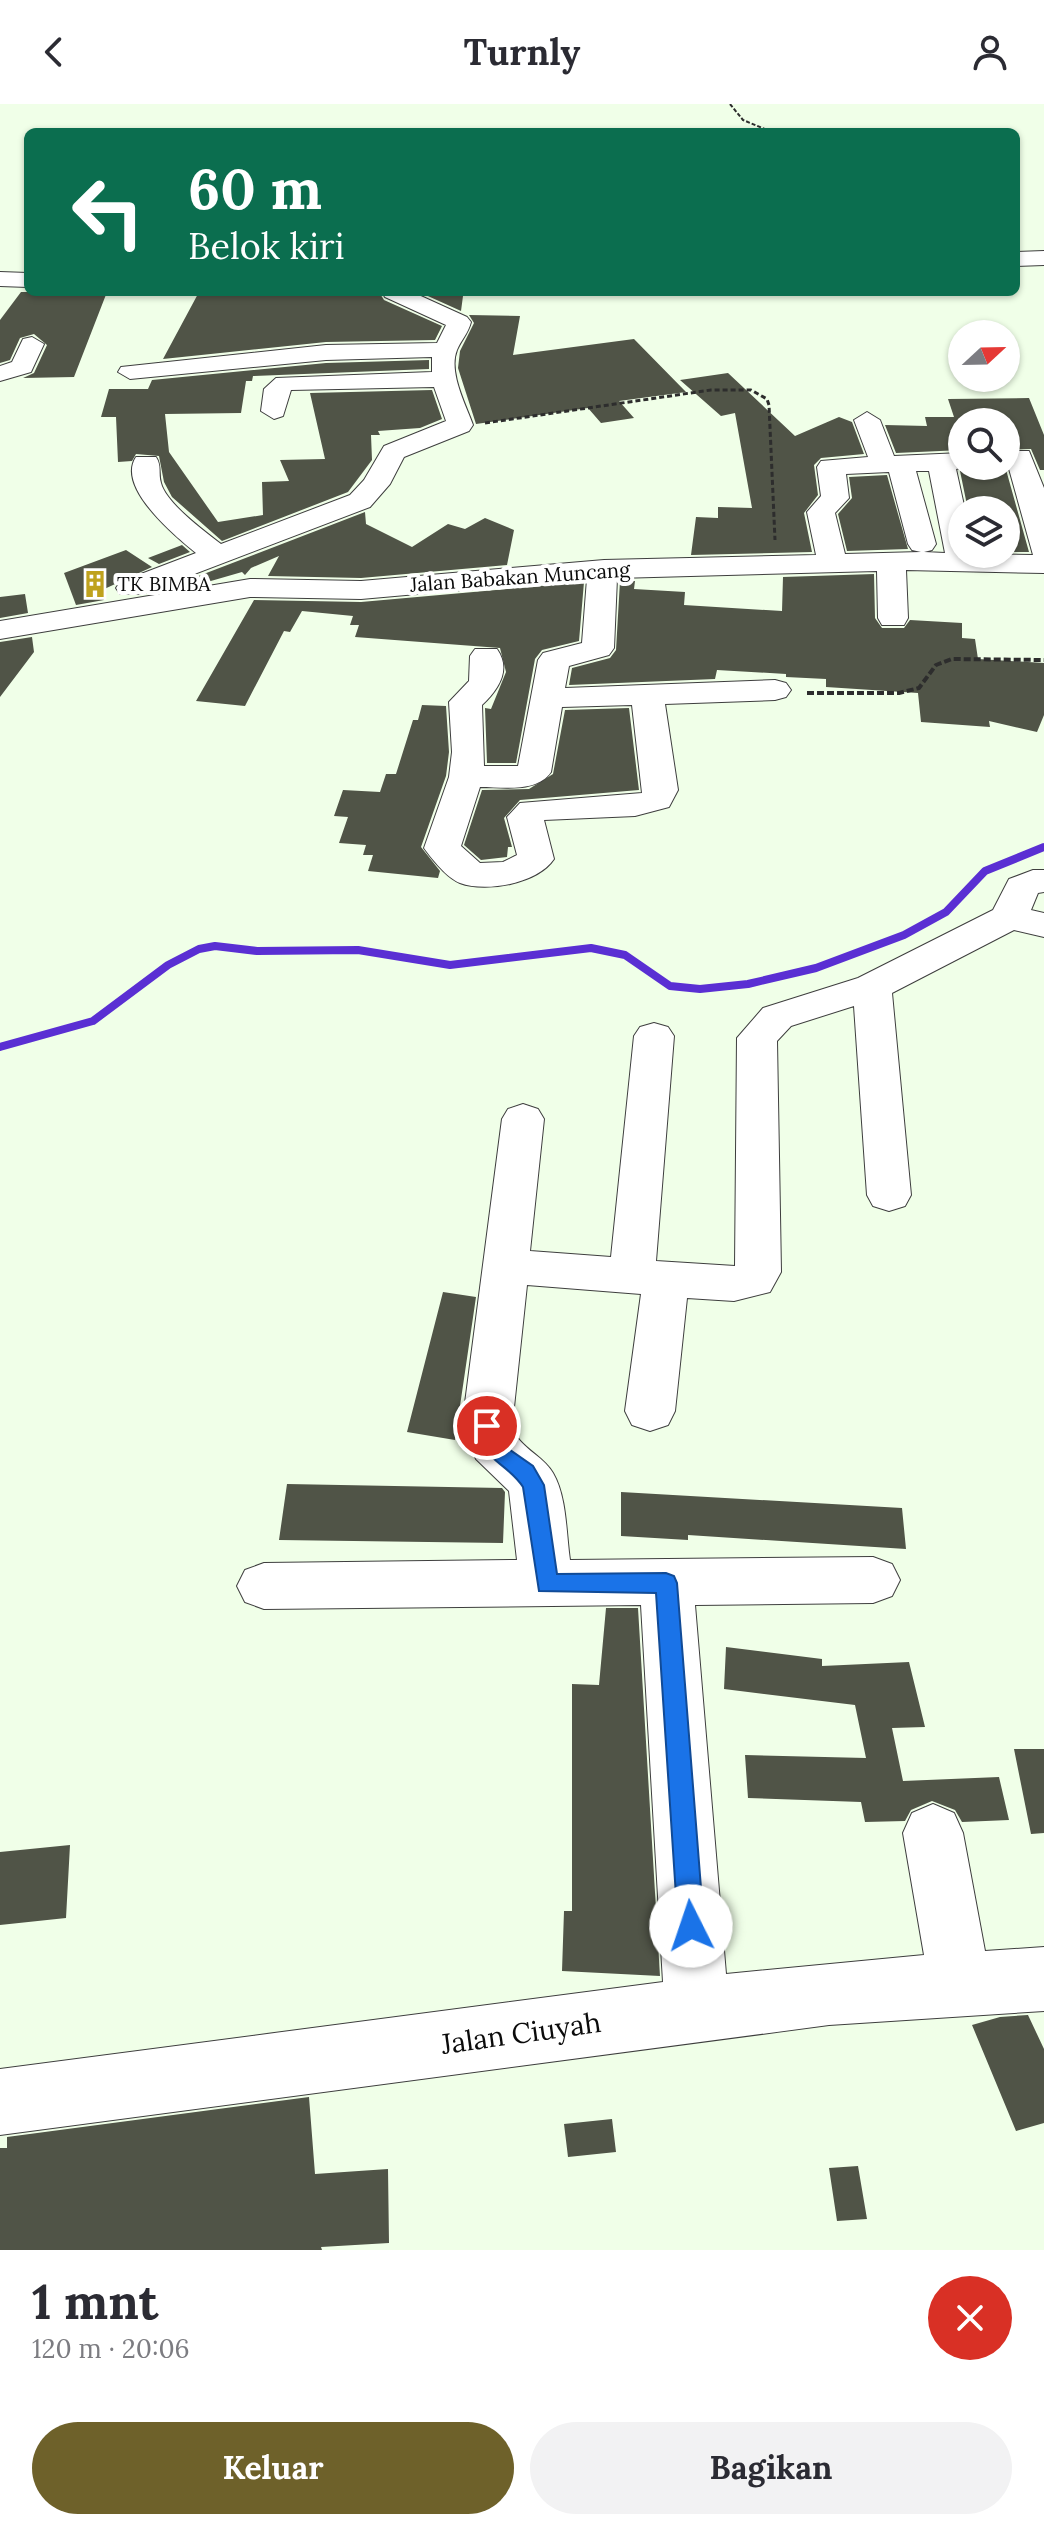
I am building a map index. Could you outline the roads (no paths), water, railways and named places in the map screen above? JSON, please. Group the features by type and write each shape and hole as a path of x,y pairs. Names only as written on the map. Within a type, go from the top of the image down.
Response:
{"street":[{"path":"1020,259 1044,258"},
{"path":"0,279 24,280"},
{"path":"12,629 218,556 360,501 376,484 393,452 460,425 444,379 444,350 455,337 459,322 402,296"},
{"path":"0,374 22,367 32,344"},
{"path":"130,372 221,365 268,356 389,348 444,350"},
{"path":"274,411 277,389 285,383 444,379"},
{"path":"867,420 892,464 922,544"},
{"path":"832,563 821,512 835,498 830,468 948,462"},
{"path":"146,463 147,486 183,529 218,556"},
{"path":"1031,472 1044,550"},
{"name":"Jalan Babakan Muncang","path":"12,629 234,590 361,590 482,577 604,569 775,580 832,563 948,561"},
{"path":"891,562 893,618"},
{"name":"Jalan Babakan Muncang","path":"1020,563 1044,564"},
{"path":"466,777 526,776 534,772 557,657 598,648 598,606 604,569"},
{"path":"486,656 488,676 485,685 465,702 469,752 466,777 442,848 470,874 507,872 526,867 536,859 525,817 532,810 635,805 657,800 661,790 647,696"},
{"path":"549,698 775,690"},
{"path":"506,1266 734,1284 754,1280 758,1272 757,1038 777,1017 872,987 1026,921 1022,887 1033,881 1044,881"},
{"path":"872,987 889,1195"},
{"path":"650,1411 649,1277 654,1036"},
{"path":"523,1119 488,1438 495,1451 525,1472 534,1485 547,1584"},
{"path":"264,1586 873,1580"},
{"path":"666,1583 697,2009"},
{"path":"933,1833 960,1984"},
{"name":"Jalan Ciuyah","path":"0,2102 829,1993 1044,1979"}],"waterway":[{"path":"0,1047 93,1021 168,965 199,949 215,946 257,951 358,950 450,965 591,948 625,955 670,986 700,989 748,984 816,968 904,935 946,912 985,871 1044,847"}],"place":[{"name":"TK BIMBA","path":"95,584"}]}
